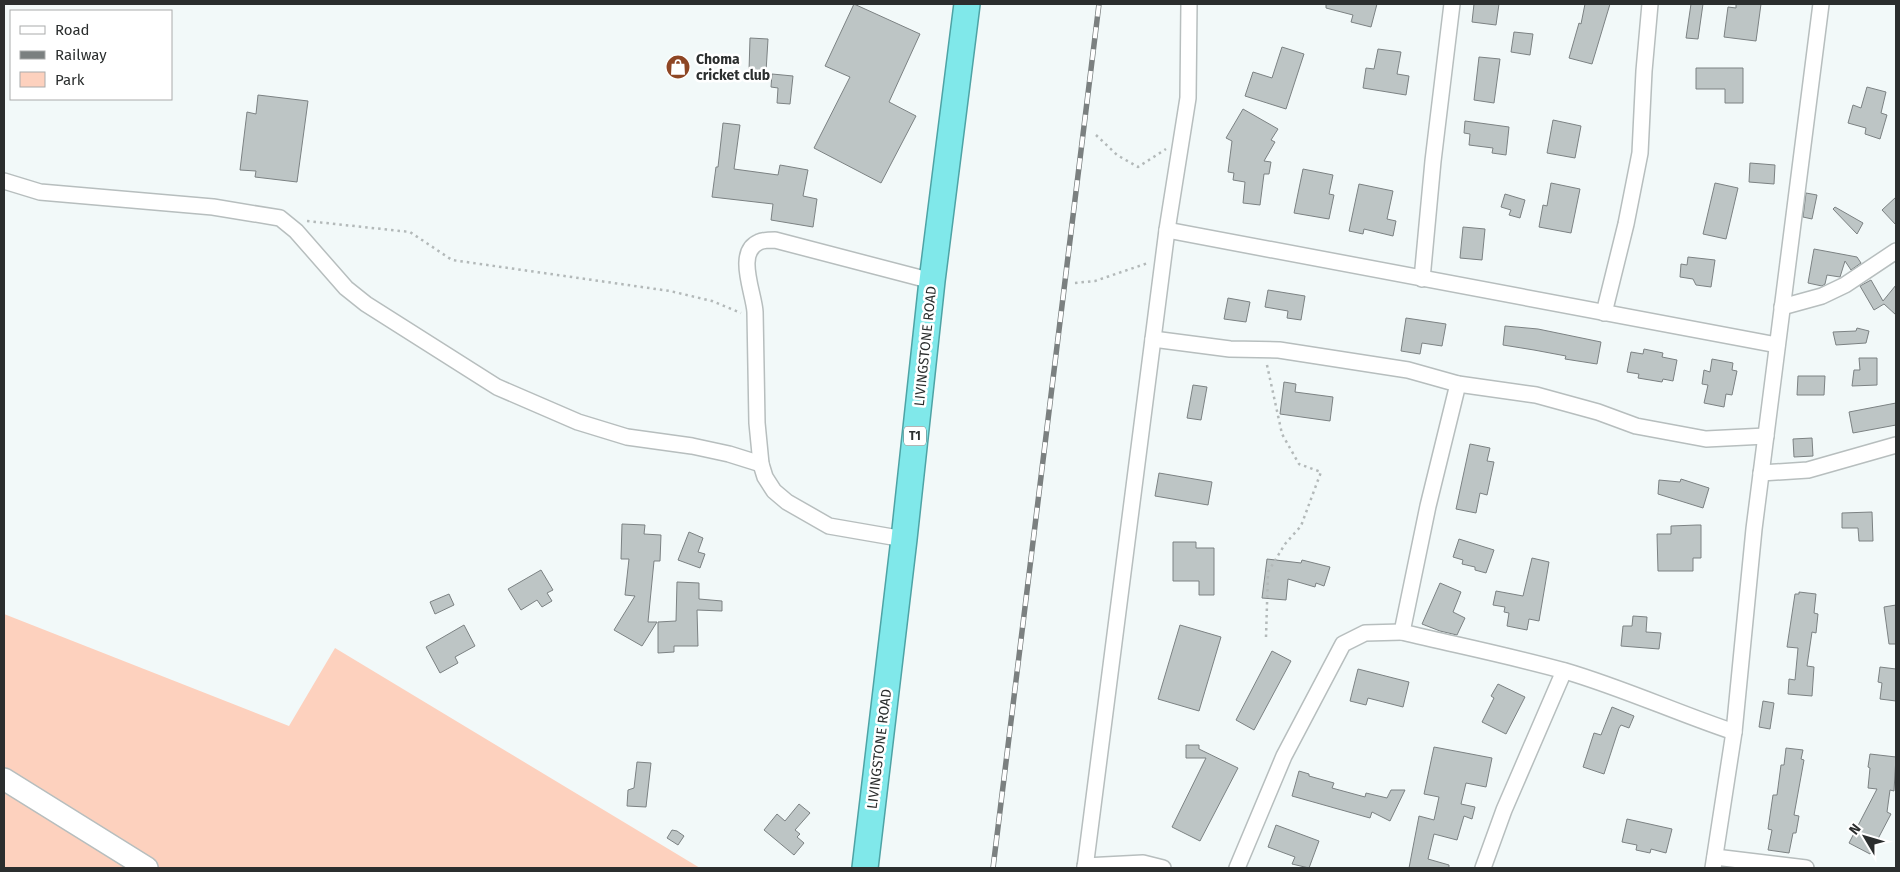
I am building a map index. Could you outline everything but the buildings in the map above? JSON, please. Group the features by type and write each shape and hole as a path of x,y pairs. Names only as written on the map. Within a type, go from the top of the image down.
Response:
{"highway":[{"name":"LIVINGSTONE ROAD","path":"865,868 932,281 968,4"}],"main road":[{"path":"4,779 147,868"}],"street":[{"path":"1163,868 1143,863 1085,867 1163,258 1188,98 1188,4"},
{"path":"1422,279 1433,161 1452,4"},
{"path":"1604,313 1626,224 1640,153 1650,4"},
{"path":"1806,868 1714,862 1734,732 1761,473 1821,4"},
{"path":"4,181 40,192 213,207 280,218 296,231 346,288 366,304 497,387 578,422 627,437 692,446 729,454 761,464"},
{"path":"1167,230 1777,345"},
{"path":"904,539 828,526 808,515 774,491 764,477 757,423 754,298 746,267 747,255 752,246 760,241 775,240 932,281"},
{"path":"1782,307 1822,296 1845,284 1896,251"},
{"path":"1153,339 1230,349 1279,350 1408,370 1458,384 1536,395 1598,412 1636,426 1706,439 1766,436"},
{"path":"1402,632 1428,506 1458,384"},
{"path":"1761,473 1808,470 1896,445"},
{"path":"1237,868 1284,756 1344,644 1365,633 1402,632 1564,671 1618,688 1692,718 1734,732"},
{"path":"1483,868 1504,810 1564,671"}],"path":[{"path":"1096,136 1118,155 1138,167 1169,147 1169,156"},
{"path":"280,218 410,232 452,260 670,291 712,301 731,307 738,312 755,312"},
{"path":"1075,283 1095,281 1163,258"},
{"path":"1264,350 1282,434 1299,464 1321,472 1301,526 1285,544 1268,572 1266,637"}],"green space":[{"path":"4,614 289,726 335,648 700,868 4,868"}],"railway":[{"path":"993,868 1099,4"}],"place":[{"name":"Choma cricket club","path":"678,67"}]}
